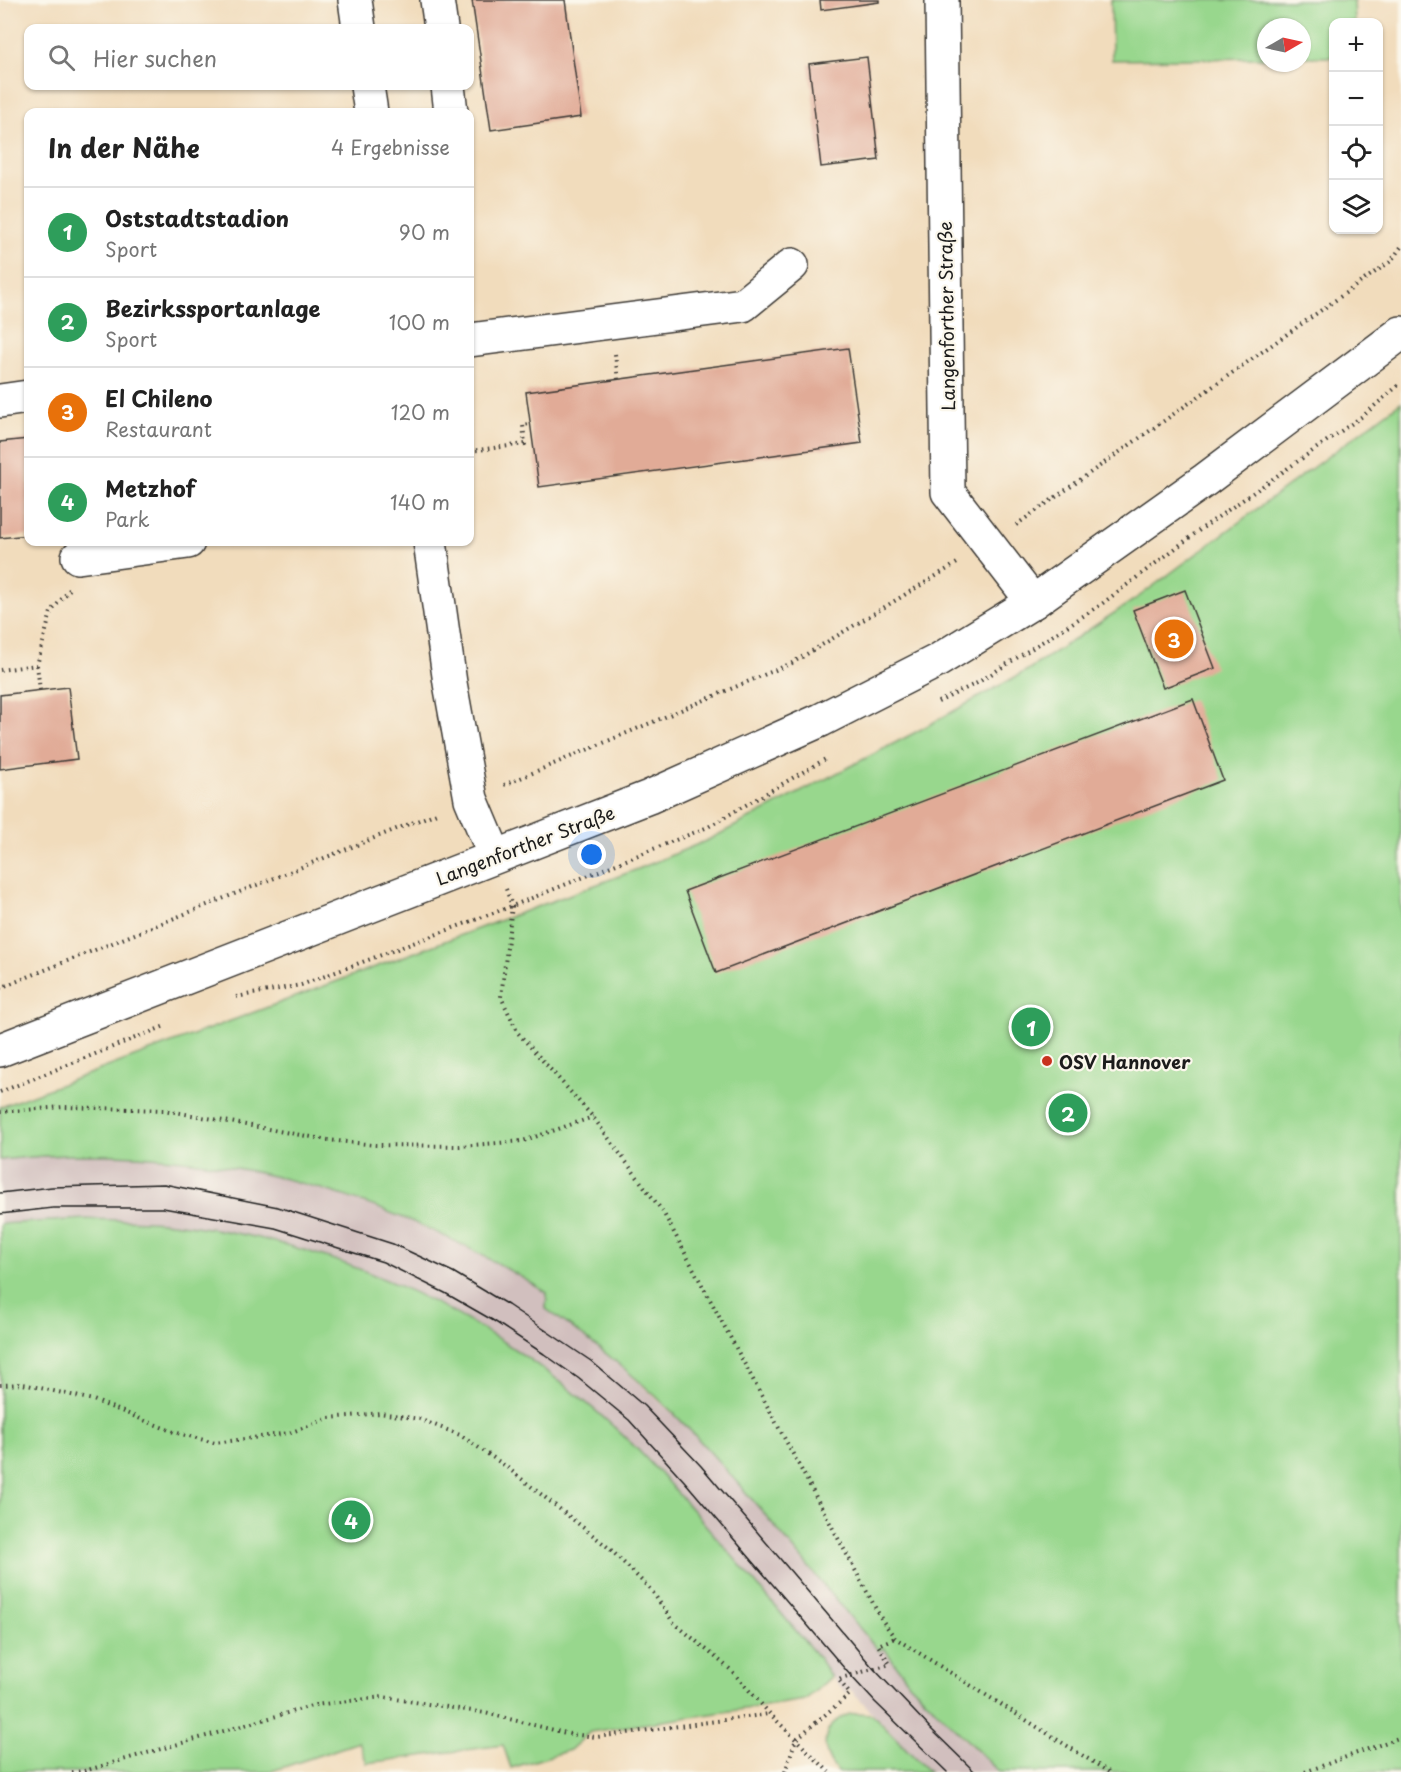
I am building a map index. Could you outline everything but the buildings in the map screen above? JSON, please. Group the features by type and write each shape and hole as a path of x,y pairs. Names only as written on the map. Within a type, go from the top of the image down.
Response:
{"main road":[{"path":"355,0 358,24"},
{"path":"438,0 441,24"},
{"name":"Langenforther Straße","path":"942,0 948,492 1033,602"},
{"path":"368,90 370,108"},
{"path":"448,90 451,108"},
{"path":"474,339 743,305 792,265"},
{"name":"Langenforther Straße","path":"0,1050 649,797 821,720 937,661 1033,602 1205,480 1401,333"},
{"path":"0,401 24,398"},
{"path":"78,557 159,546"},
{"path":"431,546 450,683 471,798 495,856"}],"path":[{"path":"989,544 1391,261 1401,247"},
{"path":"474,451 525,444 523,425 530,424"},
{"path":"40,690 37,665 51,612 81,576 78,557"},
{"path":"0,670 37,665"},
{"path":"226,1001 301,985 512,906 501,997 519,1033 593,1117 663,1212 882,1620 895,1638 1109,1772"},
{"path":"0,1092 172,1023"},
{"path":"0,1112 63,1107 164,1110 328,1140 376,1145 460,1146 523,1141 593,1117"},
{"path":"0,1385 23,1384 93,1400 174,1432 215,1443 289,1433 329,1418 380,1413 419,1419 460,1435 504,1465 609,1548 652,1591 673,1622 730,1670 770,1714 829,1772"},
{"path":"785,1772 796,1739 850,1694 838,1679 890,1664 878,1645 895,1638"},
{"path":"72,1772 84,1771 315,1705 383,1697 484,1713 570,1734 597,1737 770,1714"},
{"path":"1305,1772 1401,1737"}],"shaded area":[{"path":"95,1154 198,1161 288,1178 337,1193 386,1210 434,1231 480,1253 547,1293 546,1309 599,1346 685,1425 737,1482 878,1651 884,1648 964,1739 999,1772 929,1772 850,1689 845,1693 819,1658 726,1548 632,1444 594,1409 553,1376 386,1280 302,1249 200,1227 162,1222 86,1219 0,1224 0,1160 31,1156"}],"green space":[{"path":"1111,0 1354,0 1355,18 1329,18 1329,57 1311,57 1311,18 1257,18 1257,58 1112,60"},
{"path":"1401,402 1401,1772 999,1772 909,1683 884,1648 879,1651 760,1509 686,1426 619,1364 546,1309 547,1293 484,1256 419,1225 353,1199 285,1179 216,1165 145,1157 73,1155 0,1160 0,1107 638,869 708,840 916,732 1026,671 1137,598"},
{"path":"86,1219 163,1222 228,1232 293,1247 355,1267 415,1293 474,1324 529,1359 582,1399 638,1450 771,1601 819,1658 831,1677 805,1700 590,1732 570,1750 511,1768 503,1745 367,1763 359,1742 269,1772 0,1772 0,1224"},
{"path":"856,1713 872,1714 929,1772 838,1772 827,1754 826,1736 836,1721"}],"tram line":[{"path":"0,1193 52,1187 164,1184 278,1207 393,1244 453,1272 508,1305 591,1361 644,1406 701,1466 874,1669 975,1772"},
{"path":"0,1214 53,1208 163,1208 275,1228 383,1262 494,1321 578,1378 629,1420 851,1676 947,1772"}],"place":[{"name":"El Chileno","path":"1174,639"},
{"name":"Oststadtstadion","path":"1031,1027"},
{"name":"OSV Hannover","path":"1047,1061"},
{"name":"Bezirkssportanlage","path":"1068,1113"},
{"name":"Metzhof","path":"351,1520"}]}
